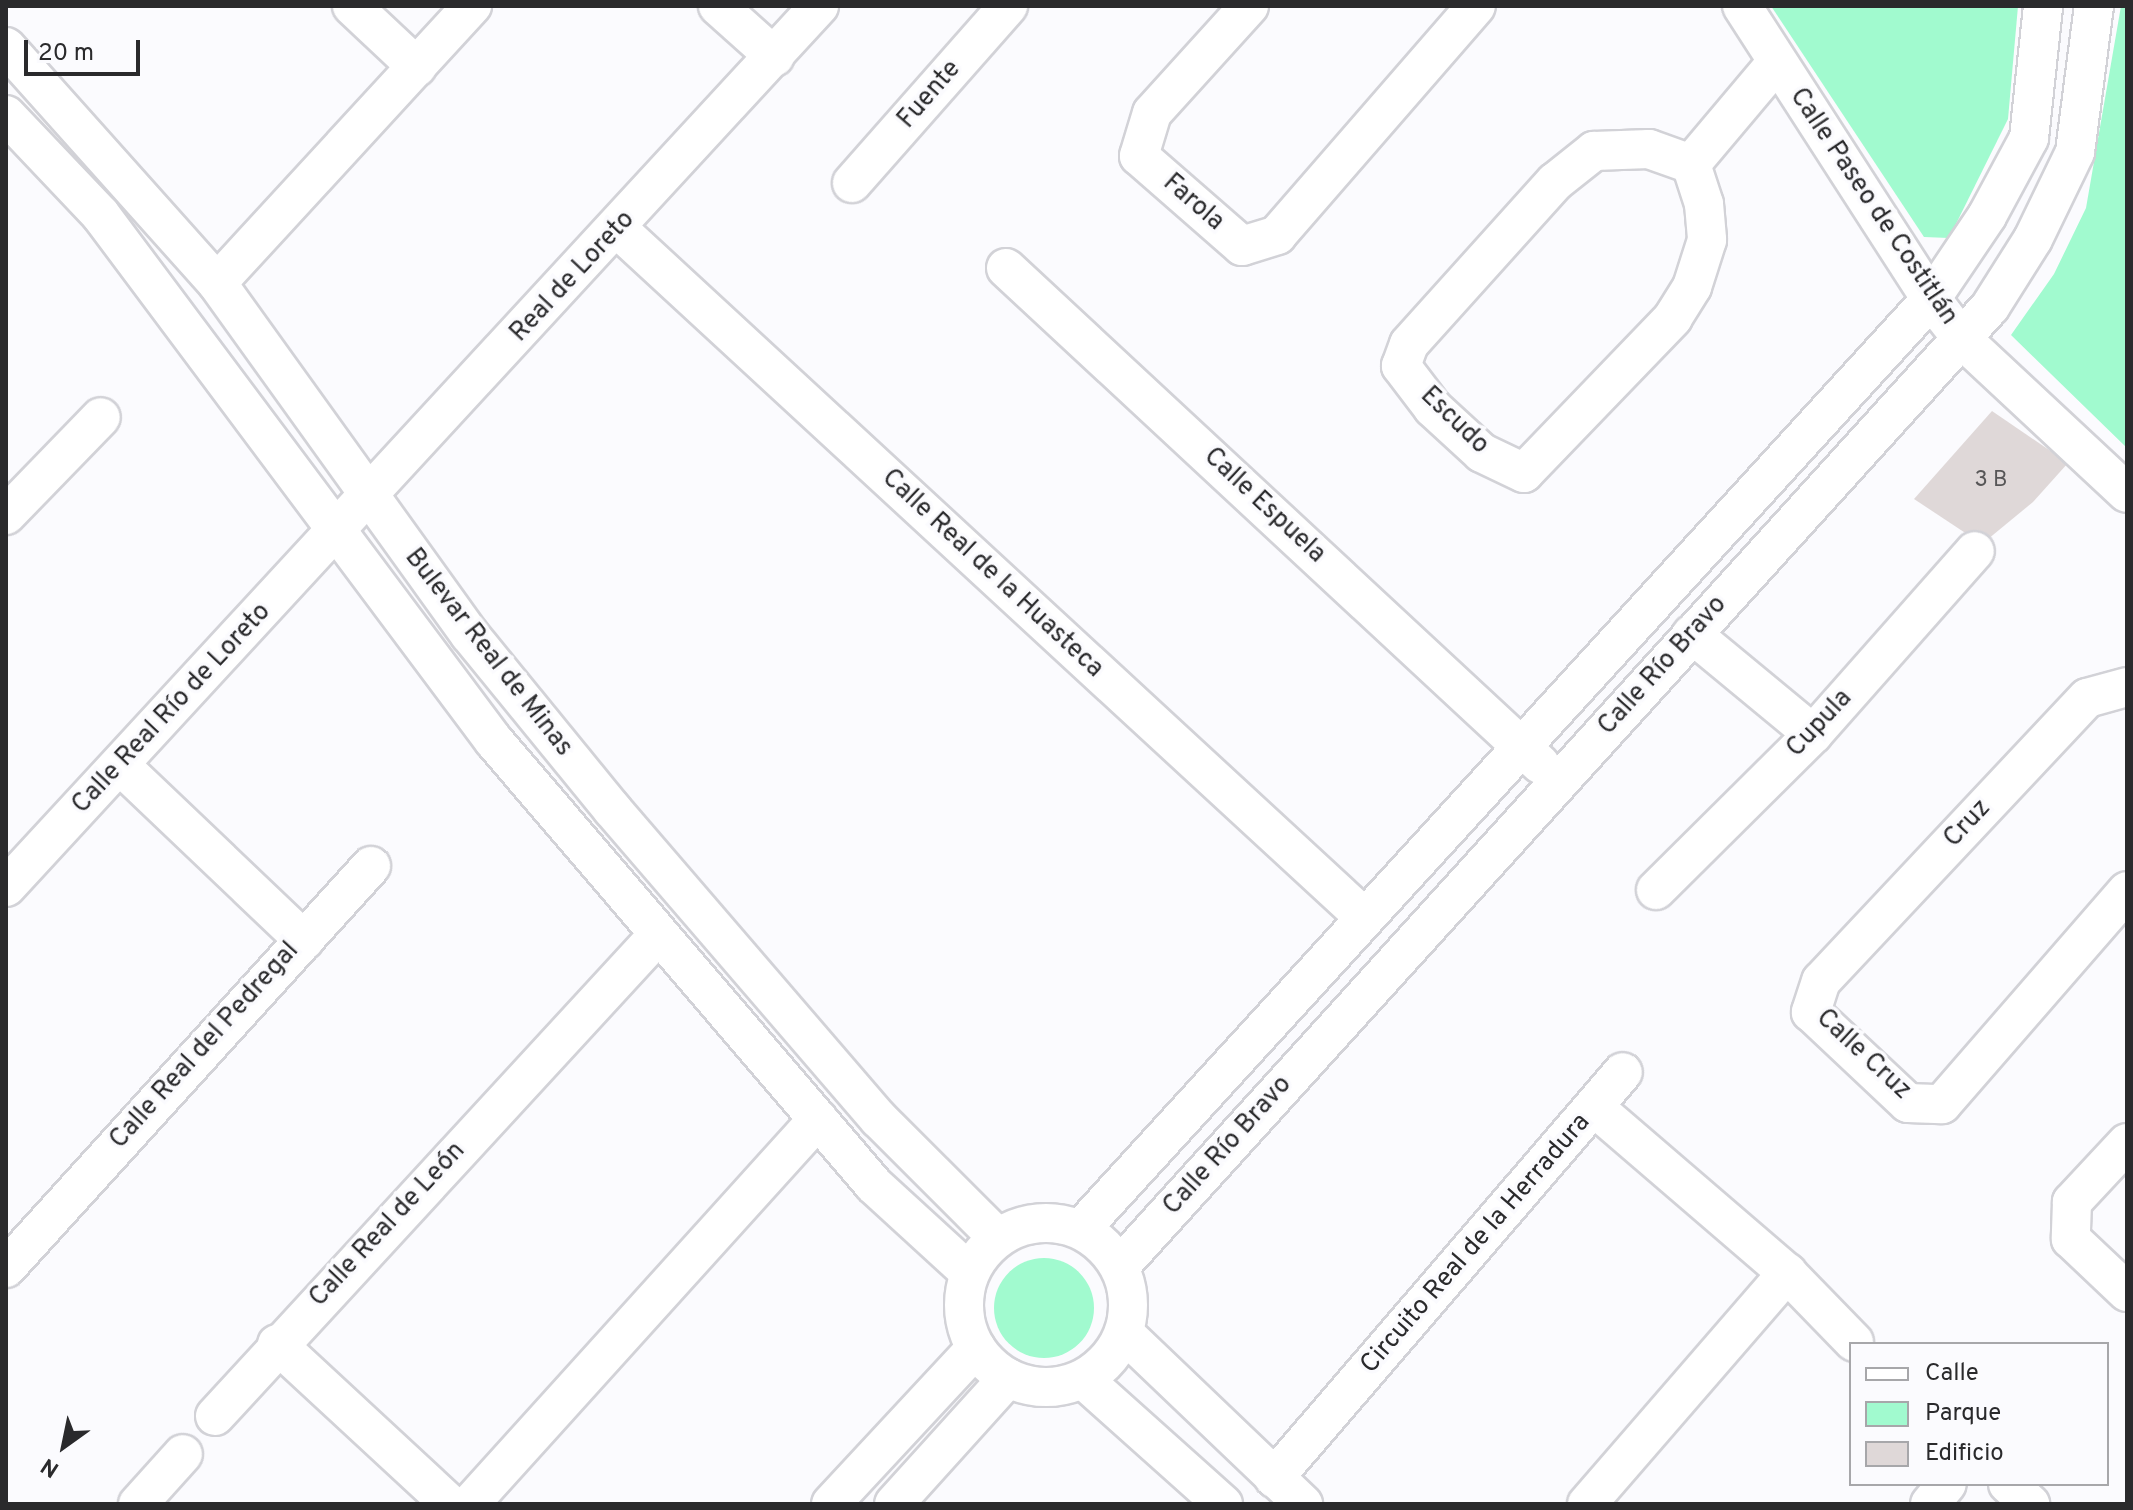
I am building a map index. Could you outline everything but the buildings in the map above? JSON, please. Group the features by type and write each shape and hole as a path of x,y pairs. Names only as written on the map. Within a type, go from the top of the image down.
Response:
{"street":[{"path":"352,6 417,67"},
{"path":"217,283 472,6"},
{"path":"718,6 775,57"},
{"name":"Real de Loreto","path":"337,529 618,229 819,6"},
{"name":"Fuente","path":"852,183 1008,6"},
{"name":"Farola","path":"1249,6 1152,113 1139,156 1242,246 1277,235 1476,6"},
{"name":"Calle Paseo de Costitlán","path":"1742,6 1931,299 1963,340 2127,493"},
{"name":"Calle Río Bravo","path":"1081,1229 1931,299 1987,216 2029,138 2043,6"},
{"name":"Calle Río Bravo","path":"1120,1266 1557,782 1963,340 2033,239 2075,152 2094,6"},
{"name":"Bulevar Real de Minas","path":"6,47 217,283 470,635 612,809 879,1119 997,1237"},
{"path":"1691,164 1776,63"},
{"name":"Bulevar Real de Minas","path":"6,115 100,214 494,741 874,1185 969,1272"},
{"name":"Escudo","path":"1649,149 1691,164 1704,204 1707,240 1692,287 1673,318 1524,473 1482,453 1433,408 1401,366 1409,344 1555,182 1594,151 1649,149"},
{"name":"Calle Real de la Huasteca","path":"618,229 1365,918"},
{"name":"Calle Espuela","path":"1006,268 1522,745 1557,782"},
{"path":"8,509 101,417"},
{"name":"Calle Real Río de Loreto","path":"6,887 337,529"},
{"name":"Cupula","path":"1656,890 1813,734 1975,551"},
{"path":"1692,634 1813,734"},
{"name":"Cruz","path":"1821,981 2087,698 2127,687"},
{"name":"Calle Real del Pedregal","path":"6,1268 304,940 121,766"},
{"path":"304,940 371,866"},
{"name":"Calle Cruz","path":"1821,981 1811,1012 1908,1103 1942,1104 2127,891"},
{"name":"Calle Real de León","path":"215,1416 277,1344 659,934"},
{"path":"1594,1107 1623,1072"},
{"name":"Circuito Real de la Herradura","path":"1274,1478 1594,1107 1787,1273 1854,1342"},
{"path":"470,1504 818,1119"},
{"path":"2127,1143 2072,1202 2071,1239 2127,1292"},
{"path":"1053,1222 1081,1229 1103,1244 1120,1266 1129,1311 1115,1352 1083,1379 1046,1387 1008,1378 976,1348 965,1324 969,1272 997,1237 1023,1225 1053,1222"},
{"path":"1587,1504 1787,1273"},
{"path":"1124,1333 1303,1504"},
{"path":"277,1344 450,1504"},
{"path":"831,1504 976,1348"},
{"path":"894,1504 1008,1378"},
{"path":"1083,1379 1223,1504"},
{"path":"138,1504 183,1454"},
{"path":"1930,1504 1945,1486"},
{"path":"2010,1486 2030,1504"}],"green space":[{"path":"1771,6 2018,6 2008,119 1949,238 1924,237"},
{"path":"2121,6 2127,6 2127,448 2011,335 2054,274 2086,208"},
{"path":"1044,1258 1072,1266 1086,1280 1094,1308 1086,1336 1072,1350 1044,1358 1016,1350 1002,1336 994,1308 1002,1280 1016,1266"}]}
